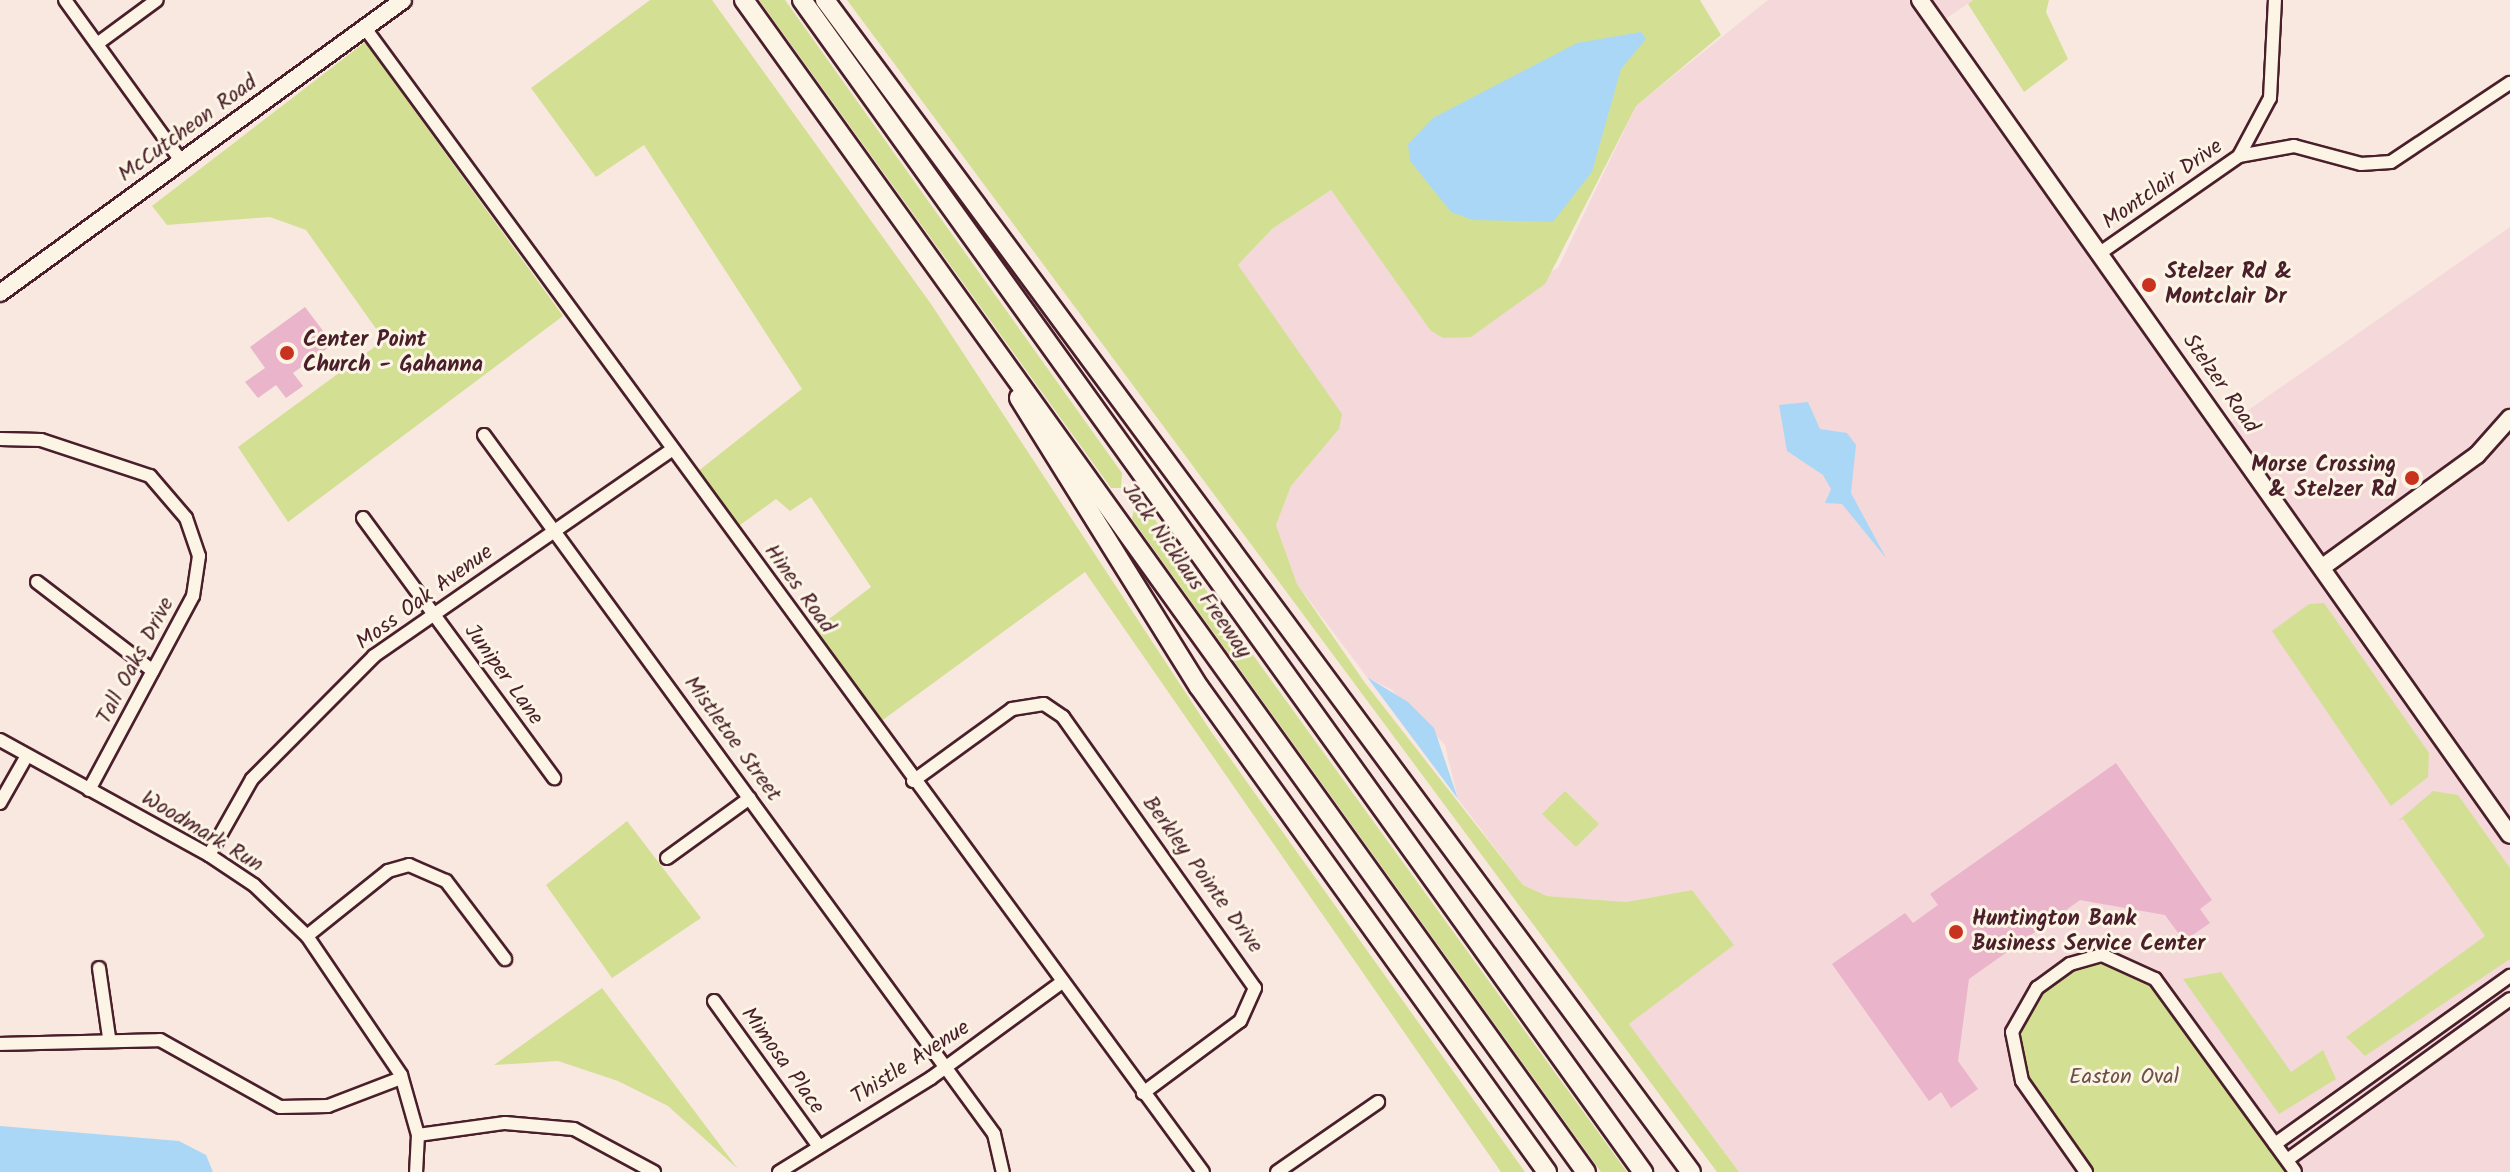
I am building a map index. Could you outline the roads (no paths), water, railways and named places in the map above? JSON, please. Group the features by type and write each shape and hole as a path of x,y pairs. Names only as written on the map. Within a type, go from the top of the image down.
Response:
{"highway":[{"name":"Jack Nicklaus Freeway","path":"744,0 997,360 1068,447 1586,1172"},
{"name":"Jack Nicklaus Freeway","path":"802,0 1643,1172"},
{"path":"825,0 1506,914 1694,1172"},
{"path":"997,360 1199,687 1547,1172"},
{"path":"1481,1081 1535,1172"}],"main road":[{"name":"McCutcheon Road","path":"0,293 403,0"},
{"name":"Stelzer Road","path":"1920,0 2324,566 2510,835"},
{"path":"2324,566 2477,455 2510,418"}],"street":[{"path":"65,0 181,161"},
{"path":"97,44 157,0"},
{"path":"2239,156 2270,98 2275,0"},
{"name":"Hines Road","path":"365,28 913,781 1203,1172"},
{"name":"Montclair Drive","path":"2100,253 2239,156 2294,146 2361,164 2391,162 2510,83"},
{"name":"Mistletoe Street","path":"484,435 994,1134 1003,1172"},
{"name":"Tall Oaks Drive","path":"0,439 41,440 120,463 150,476 186,518 199,556 193,596 89,790"},
{"name":"Moss Oak Avenue","path":"209,855 252,779 374,656 672,450"},
{"name":"Juniper Lane","path":"363,518 554,778"},
{"path":"37,582 153,671"},
{"name":"Berkley Pointe Drive","path":"913,781 1012,709 1044,704 1063,717 1255,988 1240,1021 1143,1093"},
{"name":"Woodmark Run","path":"0,740 25,759 209,855 254,885 307,936 401,1078 418,1135 416,1172"},
{"path":"0,803 25,759"},
{"path":"667,858 750,798"},
{"path":"307,936 388,871 409,865 446,881 505,959"},
{"path":"2086,1172 2022,1081 2012,1032 2037,988 2070,964 2102,955 2155,979 2295,1172"},
{"path":"99,968 109,1037"},
{"path":"2275,1144 2510,976"},
{"name":"Thistle Avenue","path":"779,1172 946,1067 1061,983"},
{"path":"2287,1160 2510,999"},
{"name":"Mimosa Place","path":"714,1001 818,1145"},
{"path":"0,1044 38,1048 109,1037 160,1040 280,1107 328,1106 401,1078"},
{"path":"1277,1172 1378,1102"},
{"path":"418,1135 505,1123 574,1129 654,1172"}],"water":[{"path":"1641,32 1646,39 1621,69 1592,172 1553,222 1473,220 1451,212 1410,161 1408,144 1433,118 1577,43"},
{"path":"1808,402 1820,429 1847,433 1856,445 1851,493 1886,558 1842,504 1825,503 1831,489 1823,475 1787,451 1779,405"},
{"path":"1367,677 1408,702 1434,728 1458,799"},
{"path":"0,1126 179,1141 206,1155 213,1172 0,1172"}],"place":[{"name":"Stelzer Rd & Montclair Dr","path":"2149,285"},
{"name":"Center Point Church - Gahanna","path":"287,353"},
{"name":"Morse Crossing & Stelzer Rd","path":"2412,478"},
{"name":"Huntington Bank Business Service Center","path":"1956,932"}],"park label":[{"name":"Easton Oval","path":"2124,1078"}]}
